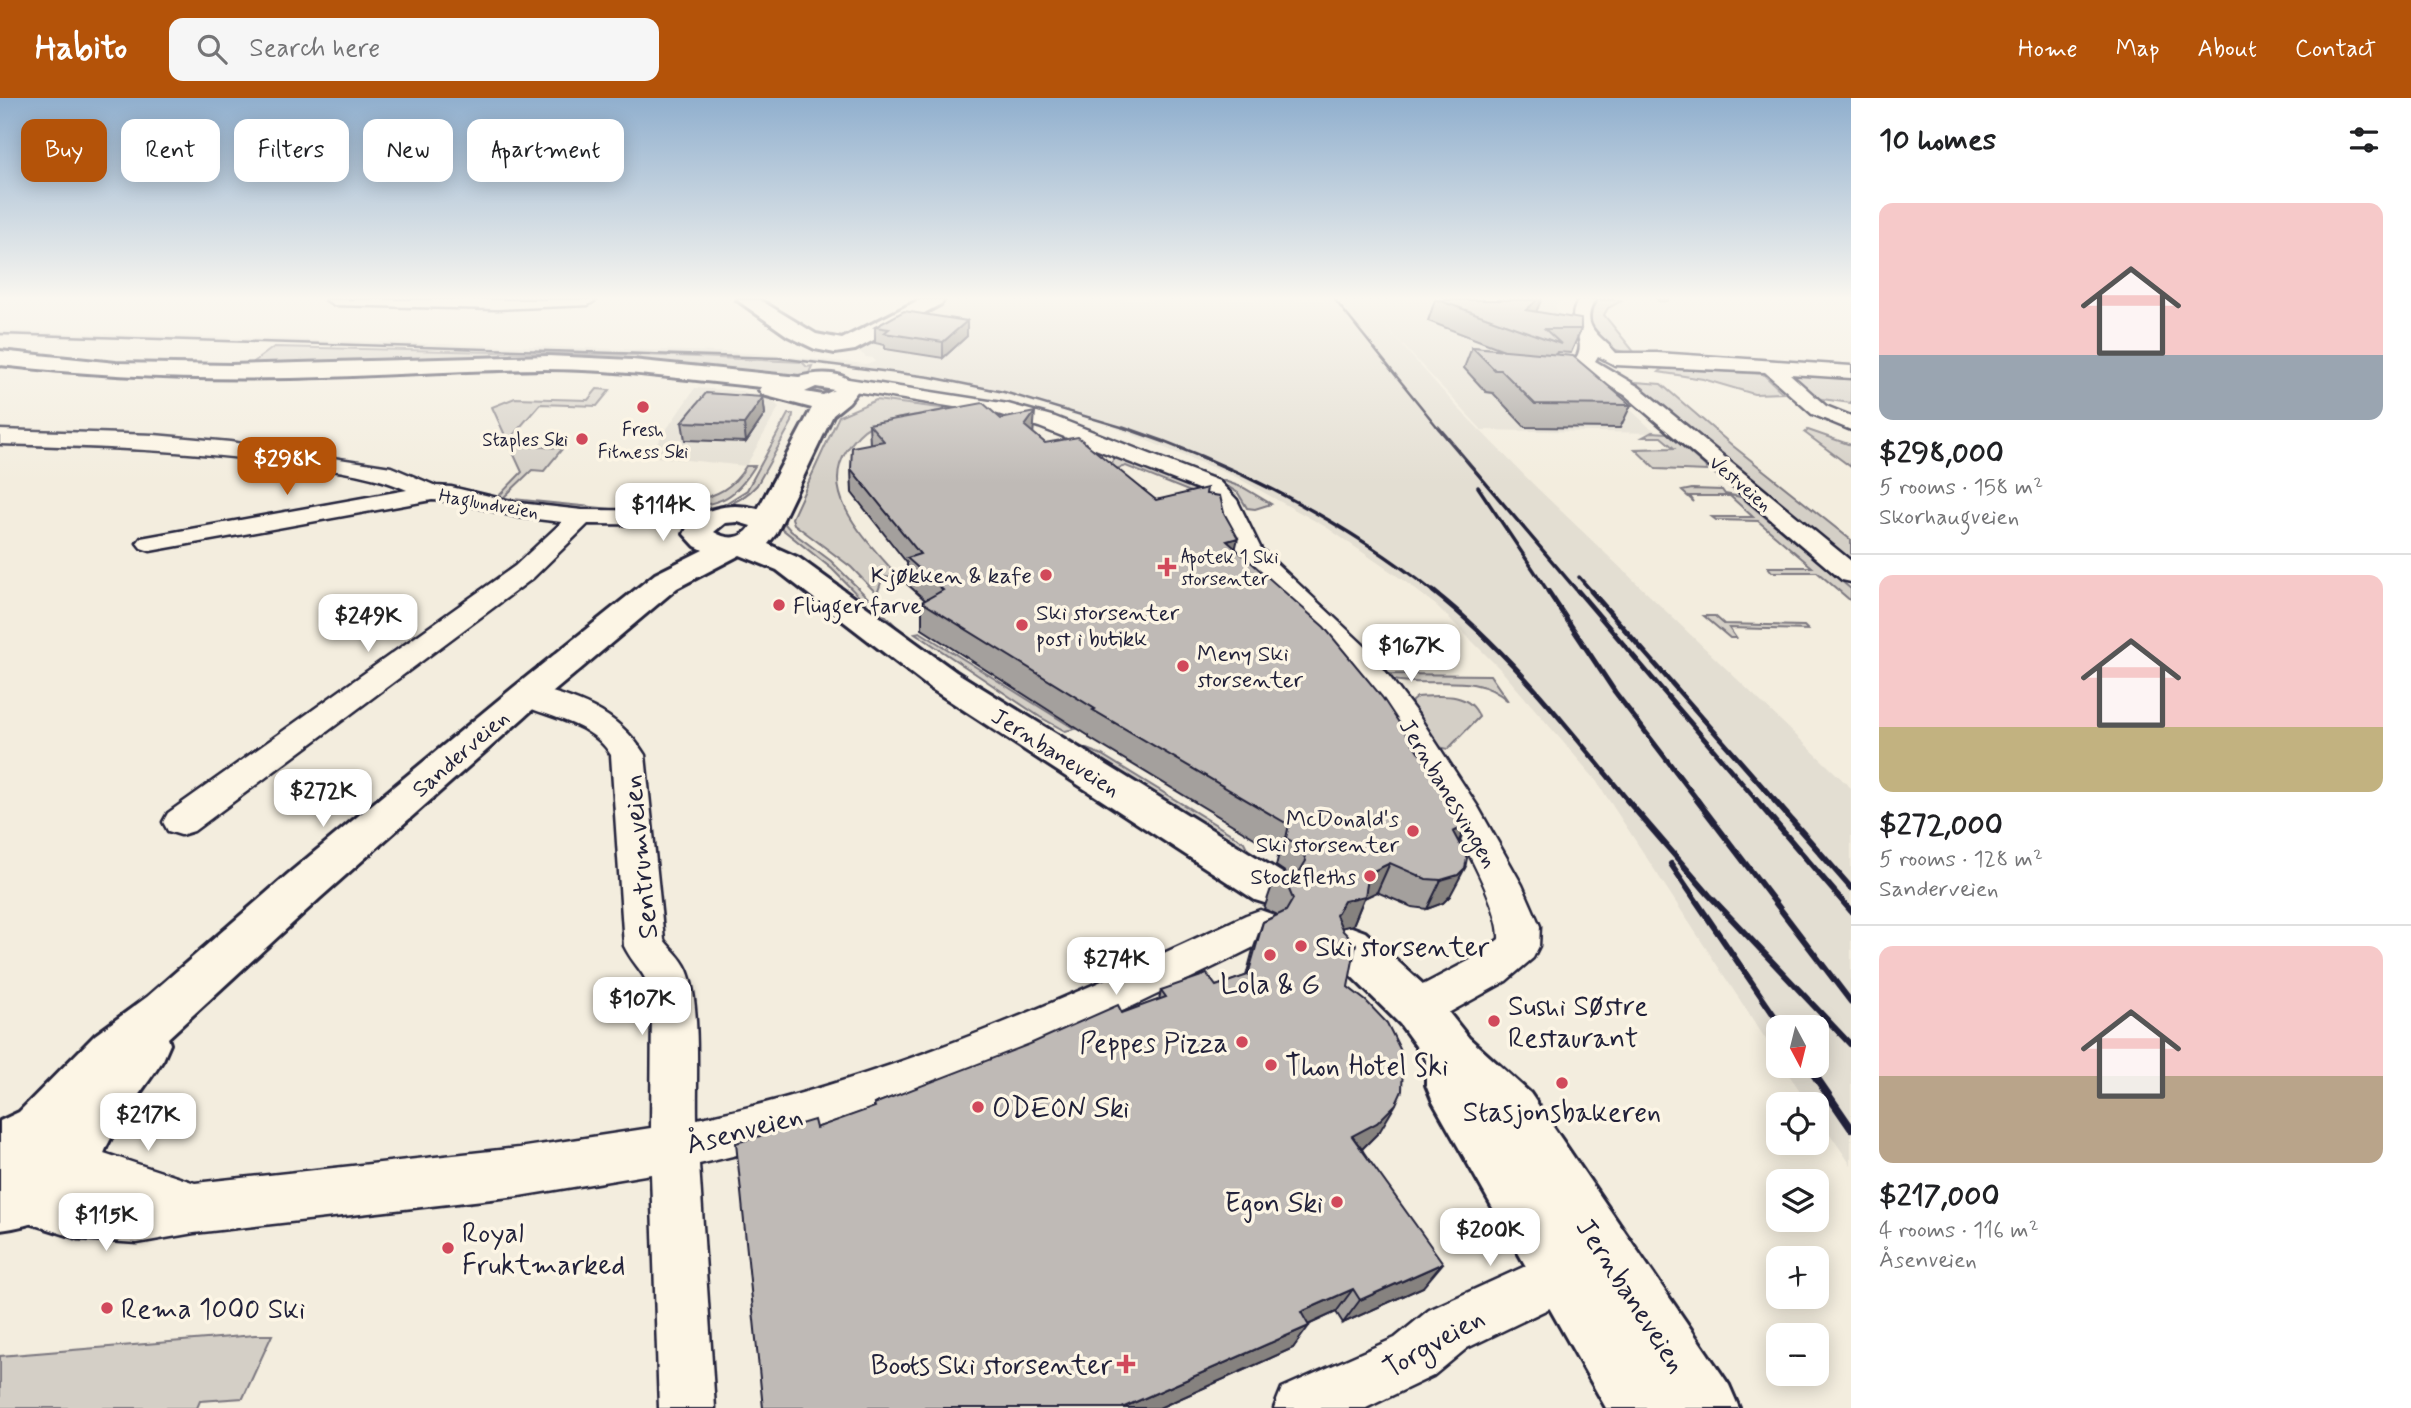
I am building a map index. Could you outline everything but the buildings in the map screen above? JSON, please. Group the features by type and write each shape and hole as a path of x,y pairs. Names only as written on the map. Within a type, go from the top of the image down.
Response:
{"main road":[{"path":"25,361 87,369 166,373 464,366 596,371 645,369 725,378 743,385 800,390 816,402 839,391"},
{"path":"713,522 755,497 764,487 799,421 800,390 819,370 822,361"},
{"path":"765,525 822,412 839,391 836,361"},
{"name":"Jernbaneveien","path":"848,607 836,583 765,525 747,514 713,522 712,544 737,546 779,559 818,589 848,607 902,651 1265,907"},
{"name":"Sanderveien","path":"36,1164 140,1052 164,1012 304,886 527,695 666,581 713,522"},
{"name":"Sanderveien","path":"666,581 737,546 756,540 762,535 765,525"},
{"name":"Jernbaneveien","path":"1349,945 1417,1009 1451,1054 1511,1111 1706,1408"},
{"name":"Jernbaneveien","path":"1451,1054 1452,1085 1642,1408"}],"street":[{"path":"1609,361 1611,364 1658,361"},
{"path":"1694,361 1851,372"},
{"name":"Vestveien","path":"1611,364 1851,574"},
{"path":"1770,366 1828,415 1851,424"},
{"name":"Jernbanesvingen","path":"839,391 1001,408 1048,422 1070,433 1211,486 1221,493 1251,554 1359,657 1407,722 1448,787 1503,885 1520,926 1519,946 1491,970 1417,1009"},
{"path":"1810,402 1851,406"},
{"name":"Haglundveien","path":"0,437 154,442 230,449 391,474 432,493 451,494 519,510 582,517 713,522"},
{"path":"150,543 432,493"},
{"path":"181,822 524,572 582,517"},
{"name":"Sentrumveien","path":"527,695 591,719 622,744 628,755 644,946 668,973 673,1000 676,1197 687,1408"},
{"name":"Åsenveien","path":"36,1164 54,1210 111,1219 514,1174 676,1147 796,1116 945,1065 1033,1030 1265,907"},
{"name":"Torgveien","path":"1302,1408 1414,1357 1448,1329 1563,1275"}],"shaded area":[{"path":"255,361 784,361 802,362 807,367 812,366 809,373 800,378 645,369 247,367"},
{"path":"776,361 865,364 875,361 1416,361 1536,487 1851,788 1851,1165 1829,1133 1829,1092 1801,1092 1791,1078 1829,1078 1829,1015 1766,1015 1766,1040 1595,779 1500,669 1437,606 1326,527 1236,477 1094,419 965,384 865,368"},
{"path":"1418,361 1569,361 1600,381 1659,433 1482,430"},
{"path":"1664,368 1763,374 1783,393 1754,394 1703,379 1659,372"},
{"path":"1785,374 1851,379 1851,403 1815,398"},
{"path":"1636,382 1661,384 1733,446 1851,540 1851,563 1662,408"},
{"path":"695,388 741,391 769,398 779,407 746,466 657,457 653,449"},
{"path":"597,389 610,390 597,406 540,404 514,434 522,446 563,448 544,471 532,470 503,498 612,509 606,515 492,503 522,472 492,407 515,398 588,400"},
{"path":"876,400 948,409 869,427 852,443 839,467 838,485 851,519 899,578 883,577 877,594 851,567 794,524 792,518 839,416"},
{"path":"788,414 793,414 792,422 757,485 733,503 705,510 685,512 723,505 747,490"},
{"path":"1053,420 1244,488 1271,504 1255,509 1247,508 1238,493 1230,488 1133,453"},
{"path":"1808,430 1851,445 1851,467 1805,433"},
{"path":"1652,432 1667,433 1705,466 1707,471 1656,469 1635,449 1674,448 1661,437 1643,437"},
{"path":"1113,459 1123,459 1200,490 1203,497 1126,466 1115,469 1112,465"},
{"path":"746,466 755,466 741,485 727,497 710,504 686,508 692,501 723,490 736,480"},
{"path":"1722,490 1725,494 1741,497 1851,589 1851,601 1817,572 1772,572 1768,567 1812,567 1758,521 1716,520 1712,517 1753,517 1730,496 1690,496 1694,502 1682,491"},
{"path":"784,517 785,524 791,531 831,561 900,630 899,633 880,618 832,569 781,528 779,524"},
{"path":"1704,616 1715,616 1724,624 1804,626 1808,630 1729,628 1736,638 1730,638"},
{"path":"920,632 1075,729 1065,731 1040,717 915,633"},
{"path":"910,639 1066,741 1102,755 1244,842 1249,852 1242,857 1034,728"},
{"path":"1377,660 1390,674 1490,675 1508,701 1496,692 1468,683 1394,680 1387,677"},
{"path":"1444,696 1461,699 1475,709 1479,717 1448,749 1438,747 1410,707 1417,697"},
{"path":"272,1335 243,1398 200,1401 197,1408 0,1408 0,1356"}],"railway":[{"path":"804,361 930,377 1004,392 1128,429"},
{"path":"1384,361 1439,429"},
{"path":"1123,427 1206,458 1286,496 1363,541 1435,593"},
{"path":"1438,427 1579,593"},
{"path":"1478,487 1549,593"},
{"path":"1579,577 1593,593"},
{"path":"1433,591 1461,614 1512,665 1629,802"},
{"path":"1548,591 1615,692 1699,802"},
{"path":"1578,591 1758,802"},
{"path":"1591,591 1776,802"},
{"path":"1627,800 1709,895 1851,1045"},
{"path":"1697,800 1851,1002"},
{"path":"1756,800 1851,911"},
{"path":"1774,800 1851,888"},
{"path":"1671,864 1774,1015"},
{"path":"1817,1078 1851,1128"}],"place":[{"name":"Fresh Fitness Ski","path":"643,407"},
{"name":"Staples Ski","path":"582,439"},
{"name":"Apotek 1 Ski storsenter","path":"1167,567"},
{"name":"Kjøkken & kafe","path":"1046,575"},
{"name":"Flügger farve","path":"779,605"},
{"name":"Ski storsenter post i butikk","path":"1022,625"},
{"name":"Meny Ski storsenter","path":"1183,666"},
{"name":"McDonald's Ski storsenter","path":"1413,831"},
{"name":"Stockfleths","path":"1370,876"},
{"name":"Ski storsenter","path":"1301,946"},
{"name":"Lola & G","path":"1270,955"},
{"name":"Sushi Søstre Restaurant","path":"1494,1021"},
{"name":"Peppes Pizza","path":"1242,1042"},
{"name":"Thon Hotel Ski","path":"1271,1065"},
{"name":"Stasjonsbakeren","path":"1562,1083"},
{"name":"ODEON Ski","path":"978,1107"},
{"name":"Egon Ski","path":"1337,1202"},
{"name":"Royal Fruktmarked","path":"448,1248"},
{"name":"Rema 1000 Ski","path":"107,1308"},
{"name":"Boots Ski storsenter","path":"1126,1364"}]}
